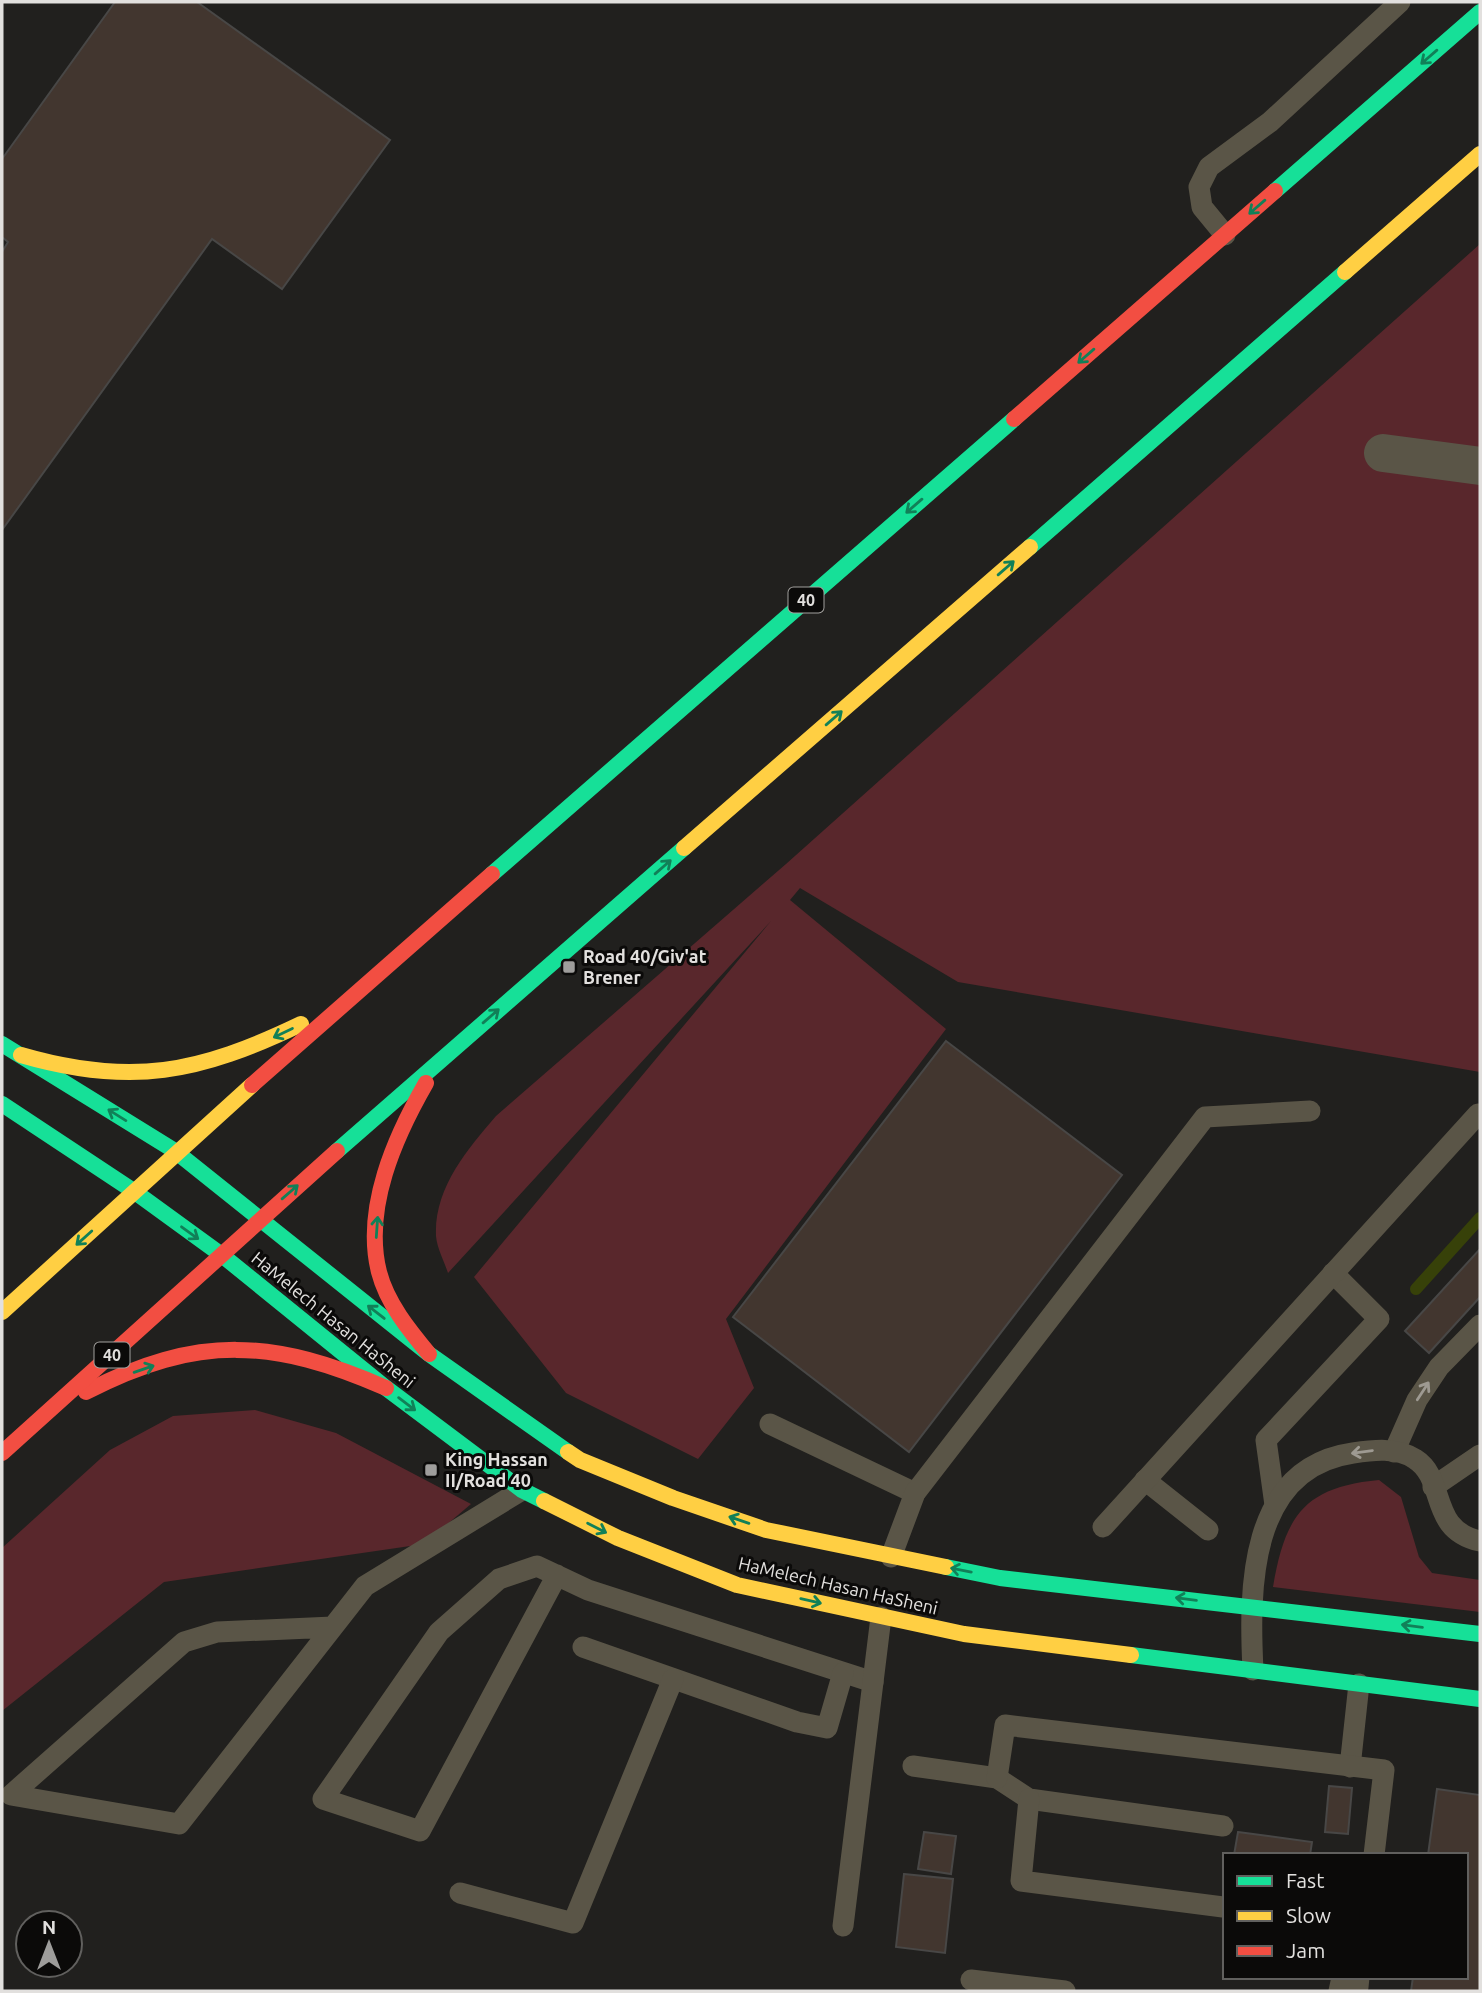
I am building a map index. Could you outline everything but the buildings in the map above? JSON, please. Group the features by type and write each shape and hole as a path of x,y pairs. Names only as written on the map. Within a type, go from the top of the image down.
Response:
{"main road":[{"name":"40","path":"2,1312 135,1192 175,1151 1480,12"},
{"name":"40","path":"2,1453 223,1256 259,1219 1480,155"},
{"path":"2,1044 21,1055 57,1065 116,1073 183,1065 270,1039 335,1007 363,986"},
{"name":"HaMelech Hasan HaSheni","path":"21,1055 175,1151 429,1354 580,1461 673,1498 766,1530 891,1558 1000,1578 1480,1634"},
{"path":"429,1354 390,1299 378,1270 376,1234 380,1196 404,1124 440,1061"},
{"name":"HaMelech Hasan HaSheni","path":"2,1104 135,1192 223,1256 386,1388 522,1490 618,1538 737,1585 964,1634 1480,1699"},
{"path":"39,1420 114,1380 211,1349 252,1347 295,1354 336,1365 386,1388"}],"street":[{"path":"1383,453 1480,466"}],"lane":[{"path":"1225,235 1202,207 1199,187 1209,167 1270,122 1400,2"},
{"path":"891,1558 915,1493 1205,1117 1310,1111"},
{"path":"1103,1527 1478,1114"},
{"path":"1275,1506 1266,1440 1379,1319 1333,1273"},
{"path":"1394,1452 1417,1400 1439,1367 1480,1325"},
{"path":"770,1424 915,1493"},
{"path":"1253,1670 1250,1607 1260,1536 1275,1506 1298,1477 1336,1455 1381,1449 1413,1457 1427,1468 1438,1503 1453,1529 1480,1541"},
{"path":"1433,1487 1480,1455"},
{"path":"1145,1480 1208,1530"},
{"path":"333,1627 217,1632 184,1642 10,1795 179,1824 333,1627 365,1586 385,1571 522,1490"},
{"path":"557,1575 420,1831 323,1799 439,1632 499,1579 537,1566 557,1575 588,1590 873,1682"},
{"path":"842,1926 881,1617"},
{"path":"583,1647 797,1722 827,1728 842,1673"},
{"path":"460,1893 573,1923 673,1679"},
{"path":"1350,1767 1359,1684"},
{"path":"997,1778 1005,1725 1384,1770 1374,1853"},
{"path":"913,1766 997,1778 1029,1799 1223,1826"},
{"path":"1029,1799 1020,1881 1223,1907"},
{"path":"1339,1991 1341,1982 1358,1987 1359,1979"},
{"path":"971,1980 1065,1991"}],"shaded area":[{"path":"1480,244 1480,1072 958,982 800,888 790,900 946,1029 726,1319 754,1388 698,1459 566,1393 474,1277 771,921 448,1273 436,1236 440,1202 454,1171 474,1142 496,1116 786,864"},
{"path":"255,1410 336,1433 471,1504 424,1544 164,1582 2,1711 2,1548 110,1450 173,1416"},
{"path":"1379,1480 1401,1497 1419,1557 1432,1573 1480,1580 1480,1612 1273,1587 1284,1541 1302,1510 1316,1498 1332,1490"}],"waterway":[{"path":"1416,1289 1480,1218"}],"traffic: fast":[{"path":"1275,191 1480,12"},
{"path":"1030,547 1345,272"},
{"path":"492,874 1014,419"},
{"path":"337,1151 684,848"},
{"path":"2,1044 175,1151 429,1354 568,1452"},
{"path":"2,1104 135,1192 223,1256 386,1388 522,1490 544,1501"},
{"path":"946,1567 1000,1578 1480,1634"},
{"path":"1131,1655 1480,1699"}],"traffic: slow":[{"path":"1345,272 1480,154"},
{"path":"684,848 1030,547"},
{"path":"21,1055 97,1071 164,1070 230,1054 301,1024"},
{"path":"2,1312 252,1085"},
{"path":"568,1452 580,1460 673,1498 766,1530 946,1567"},
{"path":"544,1501 618,1538 737,1585 964,1634 1131,1655"}],"traffic: jam":[{"path":"1014,419 1275,191"},
{"path":"252,1085 492,874"},
{"path":"426,1083 403,1126 385,1174 375,1223 375,1248 387,1295 429,1354"},
{"path":"2,1453 337,1151"},
{"path":"86,1392 126,1373 164,1360 201,1352 236,1350 271,1352 308,1360 386,1388"}],"place":[{"name":"Road 40/Giv'at Brener","path":"569,967"},
{"name":"King Hassan II/Road 40","path":"431,1470"}]}
